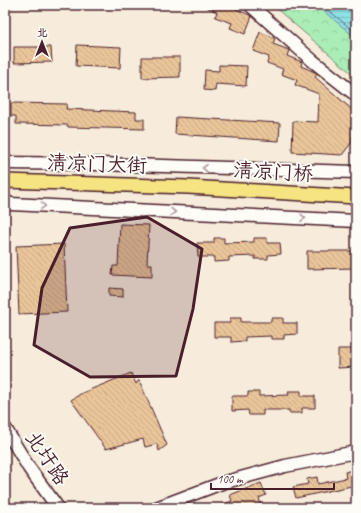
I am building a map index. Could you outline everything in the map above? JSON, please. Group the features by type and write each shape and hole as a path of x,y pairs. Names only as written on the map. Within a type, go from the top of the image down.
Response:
{"main road":[{"name":"清凉门大街","path":"5,181 188,187"},
{"name":"清凉门桥","path":"188,187 356,197"}],"street":[{"path":"250,5 313,61 356,95"},
{"path":"5,163 105,164 356,172"},
{"path":"5,201 11,204 59,207 245,214 356,221"},
{"name":"北圩路","path":"5,428 29,468 58,508"},
{"path":"156,508 222,483 285,466 356,452"}],"highlighted area":[{"path":"147,217 202,249 193,309 176,376 90,377 34,345 42,288 70,228"}],"green space":[{"path":"272,5 356,5 356,77"}],"water":[{"path":"316,5 356,5 356,38"}],"building":[{"path":"202,5 237,5 236,9 252,16 245,34 230,28 232,23 215,17 217,12"},
{"path":"260,32 275,38 273,44 289,50 287,56 302,62 301,66 317,73 315,77 356,113 356,133 352,137 352,142 342,155 292,152 293,121 318,122 319,94 295,85 297,80 281,74 283,69 267,63 269,57 253,51"},
{"path":"77,45 121,47 120,68 76,66"},
{"path":"14,47 51,47 52,62 14,63"},
{"path":"142,57 180,57 180,77 142,78"},
{"path":"219,65 247,66 246,86 216,84 215,91 204,90 205,70 219,71"},
{"path":"11,103 67,104 66,109 136,112 136,119 144,119 144,129 16,124 16,116 11,116"},
{"path":"176,117 280,123 279,141 175,134"},
{"path":"120,224 149,225 147,264 152,264 152,277 112,275 113,266 118,266"},
{"path":"214,238 224,238 224,243 254,242 254,238 267,238 267,243 280,243 281,254 268,255 268,259 255,259 255,256 229,257 229,261 214,262 214,257 198,257 197,243 214,243"},
{"path":"64,244 67,312 19,314 16,246"},
{"path":"307,251 356,251 356,268 307,269"},
{"path":"109,288 123,289 123,297 109,296"},
{"path":"230,318 241,318 241,322 271,322 271,318 283,318 283,323 297,323 297,334 284,335 284,339 271,339 271,336 245,337 245,341 231,342 231,337 214,337 214,323 230,323"},
{"path":"338,349 356,349 356,367 338,368"},
{"path":"131,373 136,384 139,380 167,445 159,451 157,444 145,447 143,439 106,449 71,400 82,393"},
{"path":"288,391 301,391 301,396 315,396 315,408 302,408 302,413 289,413 289,410 263,410 263,415 249,415 248,410 232,411 232,396 248,396 248,392 259,392 259,396 289,395"},
{"path":"356,469 356,485 296,498 293,487 308,484 307,479 317,477 318,484 346,478 345,472"},
{"path":"261,483 266,495 259,498 261,505 254,508 214,508 232,501 230,495"}]}
